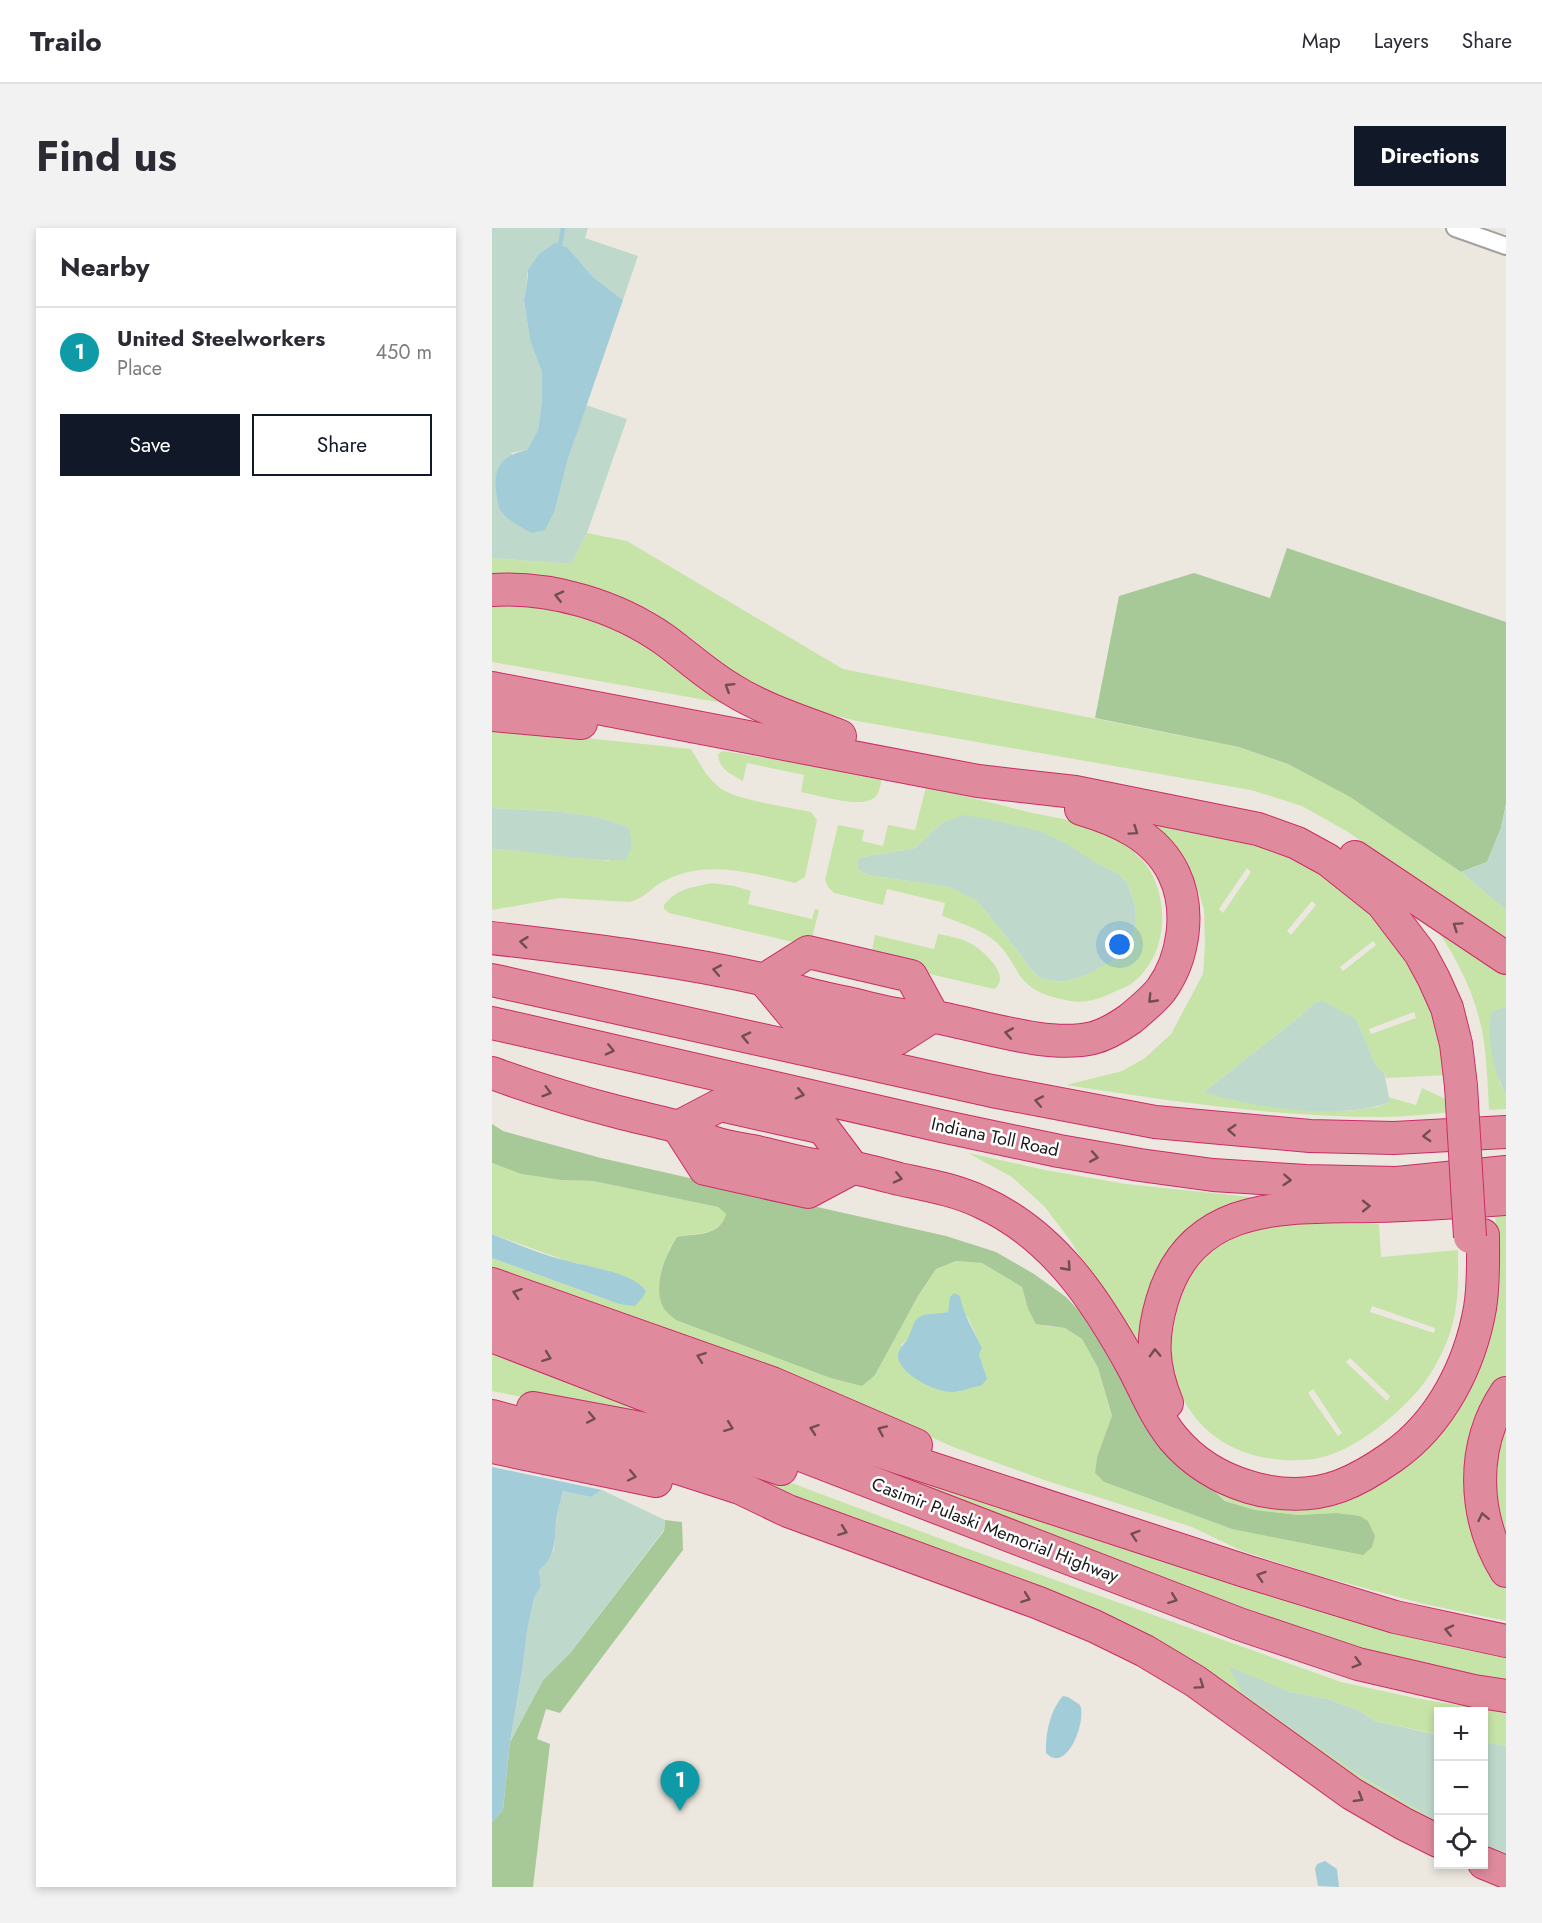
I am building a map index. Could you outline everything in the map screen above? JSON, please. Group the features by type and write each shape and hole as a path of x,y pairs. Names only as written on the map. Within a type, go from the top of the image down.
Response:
{"highway":[{"path":"492,590 507,589 545,593 586,603 620,615 663,639 732,690 770,709 840,736"},
{"path":"492,674 1268,813 1311,830 1506,958"},
{"path":"492,688 978,781 1075,792 1258,829 1297,843 1328,860 1382,903 1420,953 1447,1008 1468,1086"},
{"path":"492,715 737,736"},
{"path":"492,938 599,951 764,980 799,992 902,1015 933,1016 1038,1038 1067,1041 1094,1038 1122,1025 1161,990 1173,968 1182,942 1183,914 1178,883 1168,861 1148,840 1127,826 1103,816 978,781"},
{"path":"492,1072 533,1088 678,1127 712,1142 815,1165 853,1168 943,1188 980,1201 1007,1216 1044,1242 1073,1272 1103,1316 1158,1416 1173,1439 1193,1458 1216,1474 1243,1485 1272,1492 1304,1493 1337,1487 1367,1474 1398,1453 1436,1414 1454,1385 1474,1335 1481,1305 1484,1271 1476,1236 1465,1021 1445,970 1432,945 1411,915 1352,855"},
{"path":"492,980 992,1092 1155,1122 1310,1136 1394,1138 1506,1132"},
{"name":"Indiana Toll Road","path":"492,1023 941,1126 1140,1166 1213,1175 1306,1181 1397,1183 1506,1172"},
{"path":"1476,1236 1468,1303 1461,1333 1436,1389 1418,1413 1391,1440 1364,1458 1335,1473 1305,1479 1266,1477 1221,1460 1197,1443 1169,1408 1158,1382 1155,1364 1156,1322 1164,1293 1178,1264 1198,1241 1221,1224 1251,1213 1285,1208 1418,1205 1506,1199"},
{"path":"492,1284 772,1383 957,1463 1009,1494"},
{"name":"Casimir Pulaski Memorial Highway","path":"492,1313 842,1439 1328,1598 1406,1620 1506,1641"},
{"name":"Casimir Pulaski Memorial Highway","path":"492,1336 1239,1624 1358,1664 1474,1691 1506,1696"},
{"path":"1506,1393 1488,1430 1479,1492 1484,1522 1496,1554 1506,1571"},
{"path":"492,1402 662,1432 720,1449 1038,1560 1118,1578"},
{"path":"492,1416 644,1457 740,1488 788,1511 1039,1603 1094,1626 1145,1651 1195,1681 1352,1794 1434,1840"},
{"path":"492,1447 788,1511"},
{"path":"1488,1865 1506,1872"}],"street":[{"path":"1455,228 1506,246"}],"green space":[{"path":"492,228 588,228 585,238 638,256 623,300 593,277 568,248 528,270 524,300 530,340 542,373 542,400 538,430 527,450 511,453 555,510 568,459 586,405 627,419 587,533 571,564 492,558"},
{"path":"587,533 627,541 843,669 1239,747 1288,764 1350,797 1461,872 1506,910 1506,941 1348,832 1302,806 1251,790 857,721 809,709 772,693 729,669 695,641 652,611 606,592 567,580 513,574 492,575 492,558 571,564"},
{"path":"1287,548 1506,622 1506,804 1501,828 1487,862 1461,872 1350,797 1288,764 1239,747 1095,718 1119,596 1194,573 1270,598"},
{"path":"492,598 612,619 739,706 492,662"},
{"path":"492,728 691,749 710,779 726,792 811,812 817,820 805,877 795,883 746,872 713,869 680,874 629,902 560,898 492,910 492,849 609,861 628,827 578,814 492,808"},
{"path":"723,751 882,777 878,793 871,800 841,801 801,792 804,775 747,763 743,781 726,771 721,764 718,754"},
{"path":"926,787 1080,823 1105,832 1139,857 1154,878 1162,911 1162,927 1159,944 1152,959 1143,973 1131,984 1093,1000 1076,1002 1047,995 1027,984 1002,948 990,937 942,916 945,903 887,889 883,905 834,893 828,887 825,880 838,825 864,830 862,841 883,846 888,825 915,830","holes":["942,823 1093,861 1119,874 1128,884 1135,906 1135,927 1087,975 1062,982 1042,979 1031,970 977,901 951,887 868,875 858,870 863,857 915,848"]},
{"path":"1506,804 1506,910 1461,872 1487,862 1501,828"},
{"path":"492,808 561,812 612,821 628,827 631,840 630,852 626,860 609,860 492,849"},
{"path":"963,815 1039,831 1119,874 1128,884 1135,906 1135,927 1128,945 1117,958 1087,975 1062,982 1042,979 1031,970 977,901 950,887 868,875 858,870 858,860 863,857 915,848 942,823"},
{"path":"1141,819 1267,843 1345,885 1409,955 1428,996 1448,1075 1386,1078 1384,1072 1376,1066 1356,1019 1314,1003 1204,1092 1349,1111 1377,1107 1389,1102 1388,1097 1416,1105 1422,1088 1450,1101 1451,1112 1382,1117 1303,1114 1184,1102 1066,1085 1122,1071 1145,1058 1171,1034 1203,974 1204,909 1195,881 1178,852","holes":["1247,868 1251,872 1223,913 1219,909","1312,901 1316,905 1291,935 1287,931","1373,941 1376,945 1343,971 1340,967","1414,1012 1416,1018 1371,1034 1369,1029"]},
{"path":"712,883 751,891 748,904 812,919 815,909 819,910 810,946 669,913 664,909 664,905 679,892"},
{"path":"1429,919 1506,970 1506,1008 1503,1008 1499,1082 1506,1094 1506,1109 1489,1110 1485,1050 1473,997 1458,964"},
{"path":"938,934 954,937 976,946 994,964 1000,978 999,984 994,989 870,960 875,935 934,949"},
{"path":"1323,1001 1356,1019 1376,1066 1384,1072 1390,1102 1347,1111 1297,1110 1247,1103 1204,1092 1314,1003"},
{"path":"1506,1008 1506,1094 1494,1065 1490,1042 1492,1011"},
{"path":"492,1124 503,1131 601,1158 946,1236 996,1252 1034,1274 1066,1297 1100,1333 1205,1482 1225,1501 1255,1510 1298,1515 1336,1513 1360,1516 1368,1521 1375,1536 1372,1547 1363,1555 1232,1529 1104,1482 1095,1473 1097,1457 1112,1416 1098,1368 1082,1339 1065,1328 1036,1324 1028,1309 1022,1287 982,1263 956,1261 936,1269 918,1296 875,1375 862,1386 831,1378 676,1320 665,1310 659,1293 661,1273 668,1253 677,1237 707,1233 718,1227 726,1214 718,1207 593,1181 561,1180 521,1174 492,1163"},
{"path":"968,1153 1045,1170 1126,1184 1251,1197 1250,1205 1201,1227 1153,1380 1072,1243 1045,1207 1012,1177"},
{"path":"492,1163 521,1174 561,1180 593,1181 718,1207 726,1214 718,1227 706,1232 677,1237 669,1249 659,1287 875,1375 918,1296 936,1269 956,1261 982,1263 1022,1287 1028,1309 1046,1326 1065,1328 1082,1339 1098,1368 1112,1417 1097,1457 1095,1473 1104,1482 1232,1529 1336,1513 1298,1515 1255,1510 1226,1501 1205,1482 1331,1499 1472,1379 1487,1348 1496,1308 1499,1271 1495,1214 1506,1212 1506,1377 1490,1400 1489,1563 1506,1587 1506,1621 1424,1604 1316,1575 1242,1551 1192,1527 1047,1481 953,1447 777,1369 492,1268 492,1258 619,1304 610,1271 567,1261 492,1234","holes":["950,1307 961,1308 982,1348 979,1354 984,1369 981,1386 965,1388 958,1392 901,1345 908,1339 921,1316 948,1312"]},
{"path":"1275,1223 1379,1224 1381,1257 1458,1250 1458,1289 1453,1322 1439,1359 1429,1376 1402,1407 1375,1430 1344,1449 1314,1459 1279,1460 1248,1453 1221,1441 1200,1422 1183,1399 1174,1371 1172,1340 1178,1306 1194,1270 1211,1251 1232,1236 1248,1229","holes":["1372,1306 1435,1328 1434,1333 1370,1312","1350,1358 1390,1396 1387,1401 1346,1362","1313,1389 1342,1433 1338,1436 1308,1393"]},
{"path":"492,1352 691,1427 690,1430 492,1391"},
{"path":"1506,1417 1506,1544 1498,1525 1495,1454"},
{"path":"768,1426 1506,1651 1506,1685 1345,1648"},
{"path":"655,1443 781,1479 960,1546 1341,1682 1470,1707 1434,1707 1434,1734 1375,1721 1358,1710 1327,1699 1290,1692 1228,1667 1359,1775 1434,1820 1434,1828 1394,1806 1261,1715"},
{"path":"602,1490 665,1520 664,1530 571,1652 543,1680 510,1742 527,1631 534,1598 541,1586 539,1570 554,1550 557,1514 563,1491 591,1497"},
{"path":"665,1520 682,1522 683,1550 560,1713 546,1709 537,1739 550,1744 533,1887 492,1887 492,1822 503,1810 510,1742 543,1680 571,1652 664,1531"},
{"path":"1228,1666 1290,1692 1327,1699 1358,1710 1375,1721 1434,1734 1434,1820 1359,1775 1242,1692"},
{"path":"1488,1710 1506,1713 1506,1746 1488,1743"},
{"path":"1488,1743 1506,1746 1506,1862 1488,1852"}],"water":[{"path":"555,243 568,248 593,277 623,300 568,459 555,510 545,530 532,533 511,521 500,510 496,479 497,471 504,460 527,450 538,430 542,400 542,373 530,340 524,300 528,270 539,254"},
{"path":"492,1234 549,1256 621,1275 631,1279 646,1291 635,1306 619,1304 492,1258"},
{"path":"954,1293 960,1296 966,1316 982,1348 979,1354 987,1379 981,1386 949,1392 926,1385 910,1375 904,1369 898,1356 916,1320 924,1315 948,1312 950,1297"},
{"path":"492,1467 602,1490 591,1497 563,1491 557,1514 552,1552 539,1570 541,1586 534,1598 527,1631 510,1742 503,1810 492,1822"},
{"path":"1063,1696 1080,1705 1081,1722 1074,1743 1068,1751 1061,1757 1054,1758 1046,1753 1046,1738 1052,1715"},
{"path":"1325,1861 1337,1869 1339,1887 1318,1886 1315,1869 1317,1864"}],"waterway":[{"path":"560,245 563,228"}],"place":[{"name":"United Steelworkers","path":"680,1811"}]}
